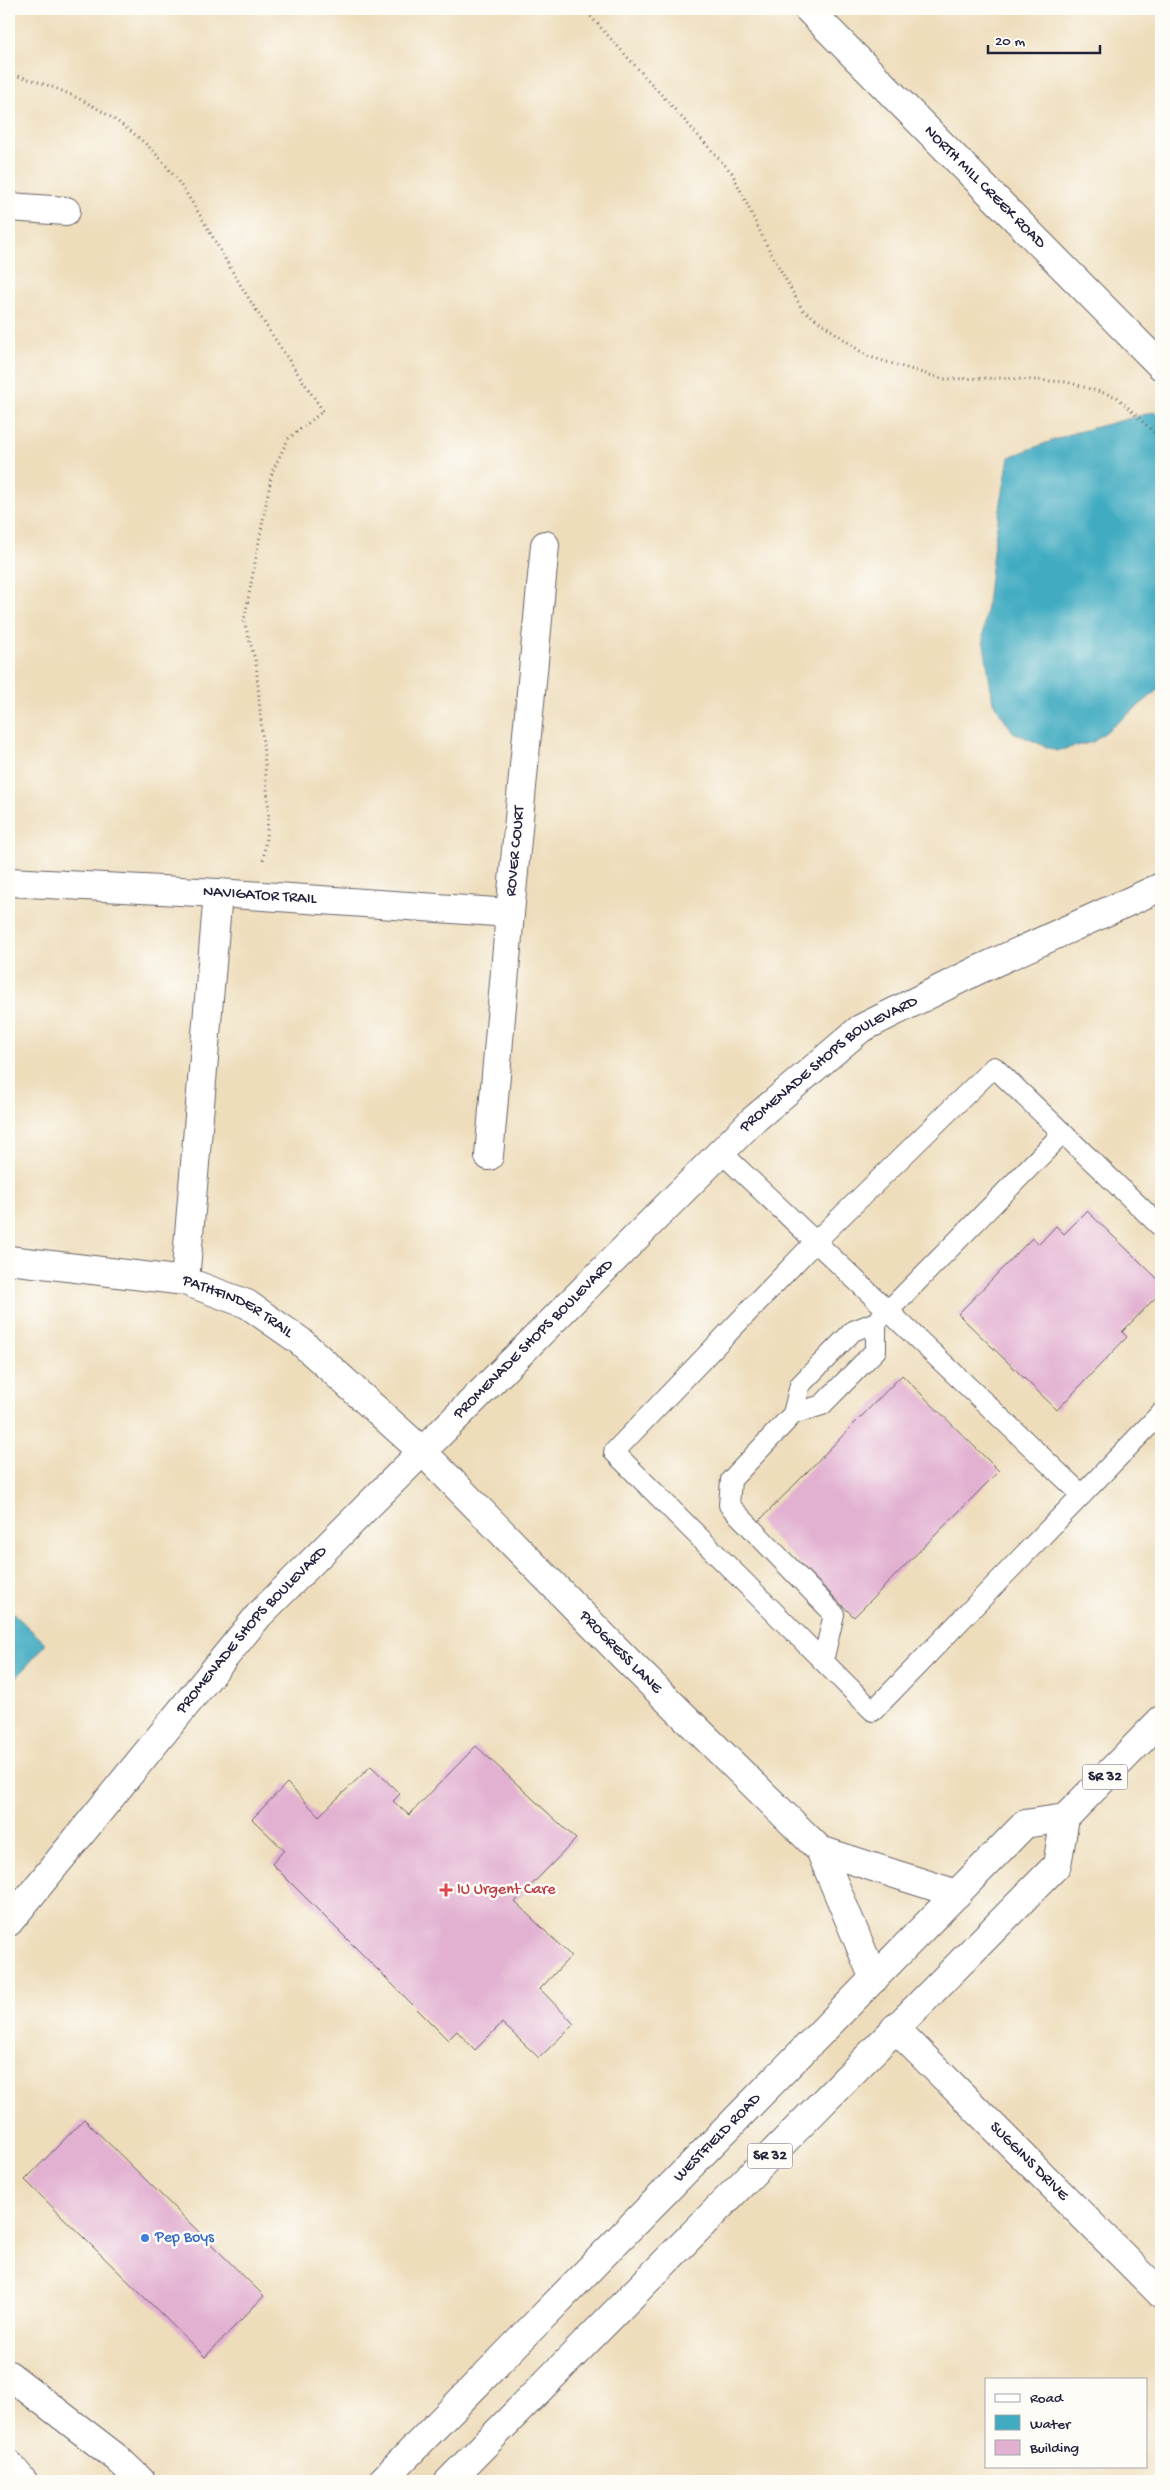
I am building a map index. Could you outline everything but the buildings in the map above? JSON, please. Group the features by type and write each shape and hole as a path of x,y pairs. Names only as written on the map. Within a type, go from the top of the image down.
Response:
{"street":[{"name":"NORTH MILL CREEK ROAD","path":"808,9 1161,366"},
{"path":"9,207 66,211"},
{"name":"ROVER COURT","path":"489,1156 545,546"},
{"name":"NAVIGATOR TRAIL","path":"9,882 218,893 510,913"},
{"name":"PROMENADE SHOPS BOULEVARD","path":"9,1922 259,1615 751,1122 860,1029 976,971 1161,887"},
{"path":"185,1281 218,893"},
{"name":"PATHFINDER TRAIL","path":"9,1260 185,1281 247,1304 300,1341 423,1452"},
{"name":"PROGRESS LANE","path":"423,1452 627,1660 820,1850"},
{"name":"SR 32","path":"449,2481 1057,1865 1064,1818 1161,1720"},
{"name":"WESTFIELD ROAD","path":"382,2481 1025,1824 1064,1818"},
{"path":"820,1850 957,1894"},
{"path":"820,1850 874,1979"},
{"name":"SUGGINS DRIVE","path":"895,2028 1161,2294"},
{"path":"9,2374 117,2458 141,2481"},
{"path":"9,2464 23,2481"}],"lane":[{"path":"1161,1226 994,1067 815,1242 614,1452 873,1710 1161,1413"},
{"path":"793,1414 800,1385 853,1331 883,1316 1063,1133"},
{"path":"722,1152 815,1242 883,1316 1082,1495"},
{"path":"823,1661 834,1614 729,1505 731,1480 793,1414 822,1405 876,1350 883,1316"}],"path":[{"path":"584,9 732,173 764,242 802,309 867,356 943,379 1002,378 1067,382 1117,397 1161,439"},
{"path":"9,74 32,79 89,104 125,126 152,150 179,184 259,315 323,411 288,439 272,472 244,620 256,663 269,812 259,897"}],"water":[{"path":"1154,412 1161,417 1161,688 1093,742 1056,751 1013,732 993,702 983,638 994,543 1009,457 1070,434"},
{"path":"9,1609 46,1644 9,1686"}],"place":[{"name":"IU Urgent Care","path":"446,1890"},
{"name":"Pep Boys","path":"145,2238"}]}
